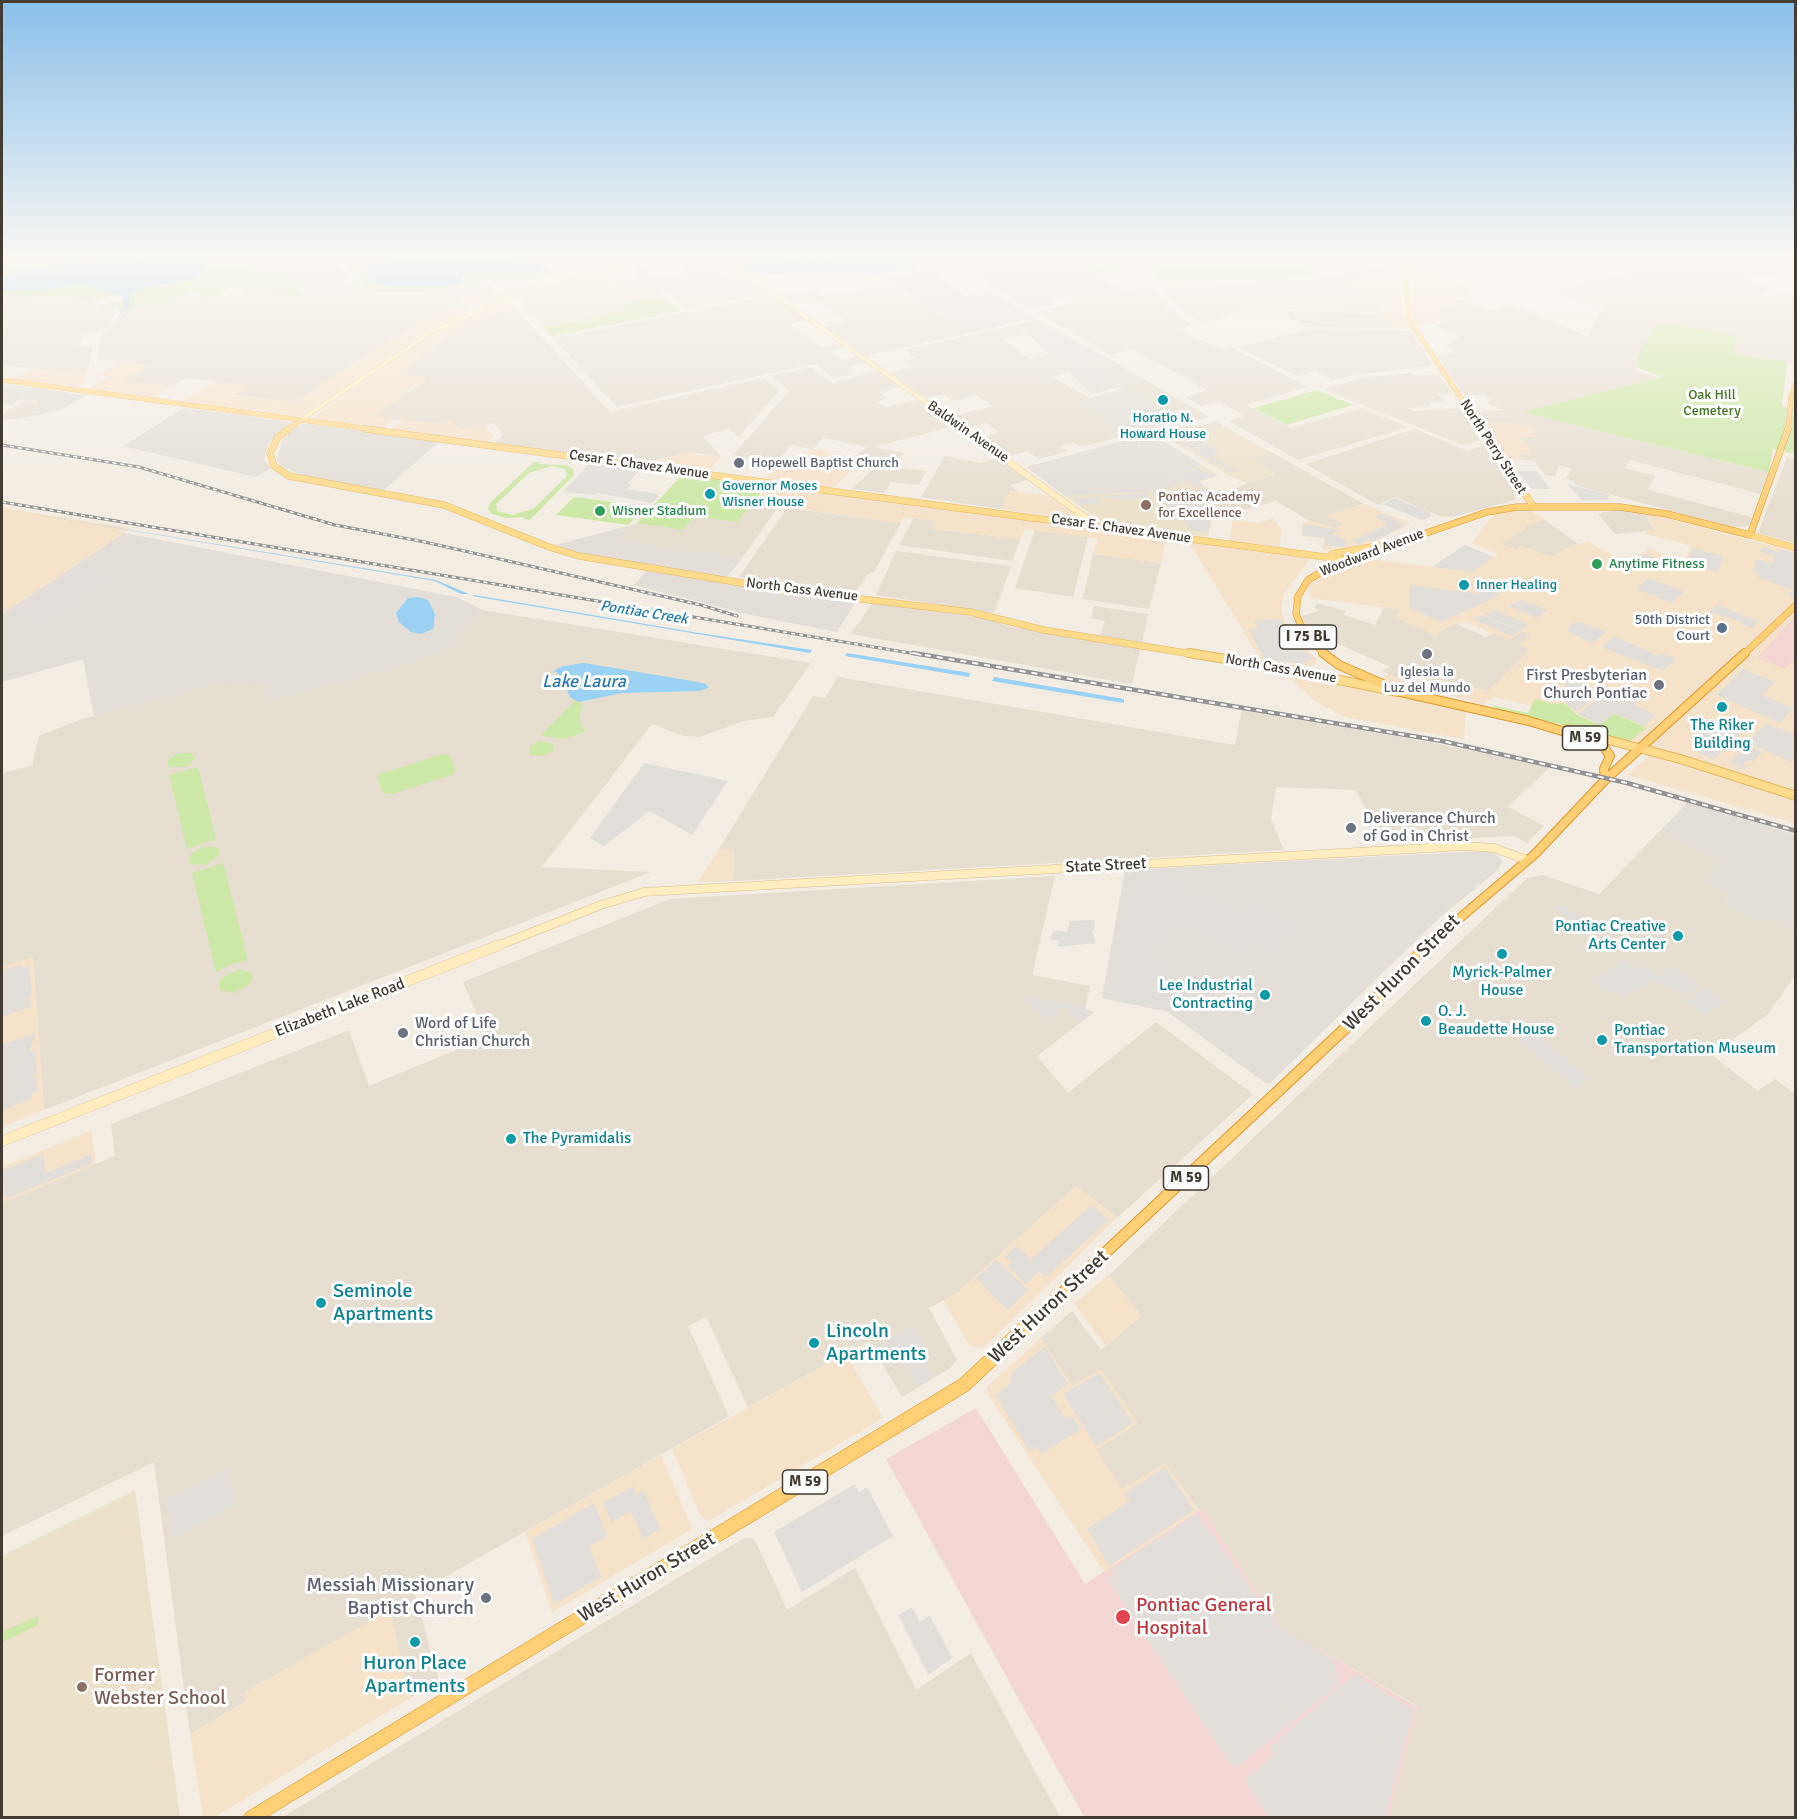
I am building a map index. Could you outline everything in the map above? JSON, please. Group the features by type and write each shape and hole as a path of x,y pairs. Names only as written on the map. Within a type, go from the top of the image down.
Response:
{"highway":[{"path":"1750,535 1788,432 1796,384"},
{"name":"Woodward Avenue","path":"1530,721 1401,692 1356,674 1331,659 1310,641 1299,623 1296,606 1302,587 1308,580 1325,569 1388,544 1488,512 1533,506 1643,509 1750,535"},
{"name":"West Huron Street","path":"251,1818 964,1385 1354,1020 1450,924 1527,860 1567,822 1605,780 1795,606"},
{"name":"M 59","path":"1530,721 1590,739 1604,747 1610,756 1604,769 1605,780"}],"main road":[{"path":"301,420 416,341"},
{"name":"Baldwin Avenue","path":"839,341 1096,525"},
{"name":"North Perry Street","path":"1423,341 1533,506"},
{"name":"Cesar E. Chavez Avenue","path":"2,380 1348,560"},
{"name":"North Cass Avenue","path":"301,420 278,437 270,453 274,466 289,476 444,505 540,544 579,556 778,589 879,599 970,612 1044,630 1281,668 1401,692"},
{"name":"Woodward Avenue","path":"1750,535 1796,548"},
{"path":"1305,553 1340,554 1388,544"},
{"path":"1281,668 1356,674"},
{"name":"Woodward Avenue","path":"1530,721 1641,748 1796,796"},
{"name":"State Street","path":"682,888 1465,846 1494,848 1527,860"},
{"name":"Elizabeth Lake Road","path":"2,1141 601,905 644,892 682,888"}],"shaded area":[{"path":"2,341 81,341 78,347 93,345 88,369 64,372 2,365"},
{"path":"100,341 390,341 294,402 233,395 248,386 186,378 171,386 120,382 148,365 98,359"},
{"path":"390,341 412,341 301,416 179,402 216,382 249,386 234,396 294,402"},
{"path":"421,341 442,341 397,374 427,378 373,416 394,419 382,429 311,419"},
{"path":"442,341 546,341 610,412 764,378 779,391 739,437 729,429 703,436 721,457 691,452 655,460 659,465 495,443 503,435 494,423 461,430 452,420 442,424 373,417 427,379 396,374"},
{"path":"556,341 813,341 822,348 838,344 844,348 830,352 841,360 859,357 868,363 847,368 854,374 834,378 816,365 807,365 617,407"},
{"path":"845,341 933,341 866,356"},
{"path":"946,341 1006,341 1030,359 1049,354 1069,372 1052,377 1090,398 1075,402 1110,422 1119,437 1082,447 1073,442 1060,446 1067,451 1039,459 1027,451 1009,456 982,438 999,432 986,423 968,428 951,417 992,406 977,395 954,401 944,394 925,398 889,372 913,367 906,361 916,358 905,350"},
{"path":"1035,341 1076,341 1113,361 1096,366 1128,385 1092,394"},
{"path":"1086,341 1202,341 1225,350 1232,348 1308,387 1246,405 1290,428 1361,408 1408,427 1298,460 1229,421 1245,416 1220,402 1201,406 1185,397 1207,390 1133,349 1111,355"},
{"path":"1262,341 1416,341 1433,366 1354,375 1333,380 1315,371 1297,376 1238,347"},
{"path":"1450,341 1711,341 1640,351 1635,370 1660,378 1523,412 1769,472 1761,494 1630,460 1625,468 1655,476 1648,490 1748,516 1752,518 1749,526 1732,527 1575,485 1575,482 1566,478 1572,468 1559,465 1555,476 1545,475 1534,460 1523,460 1519,453 1519,436 1532,433 1536,429 1513,423 1482,423 1475,412 1505,410 1487,403 1491,400 1484,395 1464,395 1437,355 1455,352 1445,345 1454,344"},
{"path":"1737,341 1793,341 1792,363 1733,354"},
{"path":"1113,361 1209,417 1185,423 1193,428 1217,421 1224,426 1187,436 1192,440 1177,444 1155,431 1175,426 1171,423 1179,420 1121,386 1127,385 1095,366"},
{"path":"120,362 150,366 121,382 171,386 150,399 88,389 108,377 97,375"},
{"path":"811,367 831,383 878,371 900,387 879,392 887,398 877,402 885,407 918,400 954,426 874,447 904,453 891,467 926,471 919,485 891,482 884,493 851,489 877,466 851,459 867,447 824,438 812,449 791,445 777,463 733,455 789,391 772,376"},
{"path":"33,369 64,372 88,369 81,387 12,379"},
{"path":"1411,373 1415,376 1438,374 1452,393 1437,394 1445,401 1429,403 1432,406 1406,408 1414,411 1461,408 1482,440 1463,445 1323,389 1362,378"},
{"path":"2,384 87,395 61,410 23,418 45,406 35,404 38,401 22,399 12,405 2,404"},
{"path":"1125,388 1180,420 1119,437 1110,422 1075,402"},
{"path":"28,400 46,406 23,418 2,420 2,414"},
{"path":"184,408 292,422 268,443 264,460 271,468 256,477 123,446"},
{"path":"403,420 442,424 452,420 461,430 484,425 494,436 486,443 390,431"},
{"path":"1482,423 1513,423 1536,429 1532,433 1539,437 1520,437 1533,454 1520,454 1523,460 1506,459"},
{"path":"302,424 440,441 384,490 308,478 281,466 277,460 282,441 294,428"},
{"name":"Pontiac Academy for Excellence","path":"1224,426 1271,452 1249,458 1276,474 1247,483 1230,476 1177,444 1191,440 1186,437"},
{"path":"1415,429 1468,451 1486,445 1512,485 1516,500 1455,516 1442,517 1395,497 1378,505 1305,464"},
{"path":"1151,433 1202,465 1158,485 1149,492 1065,496 1026,467"},
{"path":"1198,440 1219,452 1212,457 1236,471 1231,473 1183,444"},
{"path":"812,449 831,452 813,469 834,471 839,468 851,471 834,487 764,478 783,463 794,466"},
{"path":"691,452 697,455 721,457 707,473 670,468 662,459"},
{"path":"1271,452 1364,504 1327,515 1344,524 1336,528 1310,521 1276,501 1229,514 1214,512 1216,498 1247,483 1275,475 1249,458"},
{"path":"945,456 980,463 998,458 1028,480 1010,485 1018,492 1010,492 1001,509 921,497"},
{"path":"1787,457 1795,459 1795,543 1758,533"},
{"path":"587,463 641,469 628,483 631,484 627,489 655,493 659,496 652,503 597,493 595,495 563,492 583,471"},
{"name":"Pontiac Academy for Excellence","path":"1202,465 1218,475 1199,482 1222,497 1216,498 1208,537 1101,521 1065,496 1149,492 1158,485"},
{"path":"1198,468 1214,476 1198,481 1204,485 1198,488 1185,480 1162,490 1164,494 1153,495 1151,491 1157,486"},
{"path":"1517,471 1537,471 1550,489 1532,489"},
{"path":"1567,484 1610,495 1607,500 1582,501"},
{"path":"767,485 1166,538 1161,563 1093,554 1098,539 1025,529 1020,539 933,529 935,521 914,518 903,518 901,523 779,506 783,500 758,497"},
{"path":"1205,487 1220,496 1215,498 1207,532 1187,529 1188,523 1174,518 1167,504 1174,503"},
{"path":"1010,491 1053,496 1082,520 1001,509"},
{"path":"1147,493 1154,505 1148,507 1141,498 1134,499 1134,501 1101,497 1098,505 1081,504 1073,499"},
{"path":"758,497 783,500 742,558 620,541 637,523 683,530 694,516 737,522"},
{"path":"1394,498 1429,512 1431,516 1422,520 1383,504"},
{"path":"1364,504 1411,524 1373,542 1346,549 1323,550 1324,539 1301,536 1302,524 1310,521 1336,528 1343,524 1326,516"},
{"path":"2,508 131,528 2,614"},
{"path":"787,508 901,523 874,572 868,574 855,593 739,577"},
{"path":"1530,510 1545,520 1524,526 1526,528 1501,544 1516,549 1521,546 1551,557 1571,546 1588,542 1627,563 1648,549 1683,562 1692,546 1646,534 1646,530 1656,529 1643,512 1795,552 1795,791 1630,741 1646,728 1600,725 1577,714 1564,703 1552,704 1536,700 1532,706 1495,697 1483,704 1381,678 1389,674 1406,682 1407,677 1414,680 1430,669 1443,675 1442,680 1488,691 1530,650 1519,645 1531,635 1522,631 1509,640 1464,622 1448,627 1435,635 1395,617 1403,610 1311,598 1309,586 1324,572 1347,563 1369,559 1432,567 1465,545 1494,557 1498,554 1472,543 1494,514"},
{"path":"1614,510 1643,512 1656,530 1615,534 1598,514"},
{"path":"1381,513 1403,523 1400,525 1404,526 1372,542 1368,540 1359,544 1352,541 1388,524 1374,516"},
{"path":"914,518 936,521 933,529 1020,539 1012,561 899,545"},
{"path":"1273,518 1281,530 1280,547 1229,541 1233,520 1259,523"},
{"path":"1545,520 1578,544 1551,557 1521,546 1516,550 1500,544 1526,528 1524,526"},
{"path":"636,524 621,541 742,558 726,578 585,555 555,545"},
{"path":"1303,524 1339,530 1332,534 1348,542 1343,547 1326,546 1325,538 1302,535"},
{"path":"1035,530 1088,537 1073,597 1015,588"},
{"path":"124,533 457,597 482,610 447,652 266,703 262,682 218,684 94,716 83,659 2,682 2,614"},
{"path":"1189,542 1310,559 1284,594 1281,610 1285,624 1317,660 1312,666 1260,658"},
{"path":"1465,545 1494,557 1472,572 1432,567"},
{"path":"1764,547 1795,554 1795,597 1788,594 1792,590 1757,577 1758,573 1753,571 1757,559 1773,563 1775,556 1762,552"},
{"path":"1693,548 1724,556 1717,572 1690,564 1692,560 1688,559"},
{"path":"896,551 1011,566 994,613 876,595"},
{"path":"1643,553 1667,562 1654,572 1629,563"},
{"path":"1093,554 1161,563 1149,609 1083,599"},
{"path":"75,570 110,573 108,576 111,576 48,621 39,624 23,621 26,618 14,616 16,614 13,613"},
{"path":"647,570 788,593 845,599 855,603 837,632 751,615 634,585"},
{"path":"1648,578 1684,592 1671,603 1636,589"},
{"path":"1409,585 1480,594 1480,590 1503,594 1441,622 1410,608"},
{"path":"1521,600 1548,610 1537,618 1508,606"},
{"path":"873,602 983,618 1012,627 1140,649 1132,684 851,634"},
{"path":"1317,603 1346,611 1343,615 1375,625 1384,607 1404,611 1396,616 1435,635 1455,623 1486,637 1491,634 1522,631 1531,635 1520,645 1530,650 1488,691 1442,680 1443,675 1439,673 1442,671 1433,667 1414,680 1406,682 1382,671 1390,667 1332,641 1337,634 1303,622 1301,616 1317,612 1318,609 1314,608"},
{"path":"1717,605 1758,621 1751,628 1741,624 1742,622 1709,612"},
{"path":"1094,606 1148,614 1142,642 1100,636 1105,621 1091,618"},
{"path":"482,610 811,663 773,717 744,721 700,737 684,736 652,724 542,867 651,872 44,1110 33,957 2,967 2,773 32,766 39,736 82,719 218,684 262,682 266,702 447,652"},
{"path":"1495,610 1529,625 1521,631 1484,614"},
{"path":"1483,615 1519,631 1512,636 1472,619"},
{"path":"1795,616 1795,658 1785,669 1757,658"},
{"path":"1280,619 1296,645 1313,658 1303,664 1264,659 1249,629 1258,628 1254,621"},
{"path":"1575,622 1581,622 1606,632 1593,643 1568,632 1569,630 1566,629"},
{"path":"1614,636 1659,656 1662,653 1676,659 1663,671 1601,647"},
{"path":"1743,669 1775,682 1762,695 1793,708 1780,723 1716,695"},
{"path":"1571,671 1592,680 1580,690 1590,695 1587,698 1591,700 1577,712 1554,694 1566,684 1559,681"},
{"path":"1285,674 1315,677 1466,710 1464,739 1345,717 1315,701"},
{"path":"838,677 1235,745 1242,709 1434,743 1550,767 1508,807 1544,826 1527,843 1515,836 1384,843 1356,790 1276,787 1271,819 1284,850 733,881 734,849 719,849 813,696 825,698"},
{"path":"1614,687 1640,699 1634,705 1656,715 1644,726 1614,713 1600,725 1578,714"},
{"path":"1716,720 1742,731 1714,760 1692,750 1698,744 1694,741"},
{"path":"1766,723 1795,735 1795,758 1791,762 1747,742"},
{"path":"1746,745 1762,752 1753,762 1747,760 1743,764 1748,767 1745,770 1730,762"},
{"path":"1651,756 1795,801 1795,823 1628,775"},
{"path":"644,763 728,781 692,835 650,811 604,846 590,838"},
{"path":"1689,801 1795,835 1795,931 1764,916 1757,922 1723,904 1731,895 1704,881 1721,860 1661,830"},
{"path":"1661,830 1722,860 1731,895 1723,903 1764,915 1795,931 1795,976 1768,1014 1712,1055 1758,1091 1775,1079 1795,1094 1795,1817 1389,1817 1417,1706 1281,1627 1165,1463 1122,1490 1096,1450 1138,1423 1072,1386 1041,1338 1072,1311 1101,1350 1141,1316 1109,1275 1527,878 1543,875 1599,894"},
{"path":"719,849 734,849 733,881 698,882"},
{"path":"1485,851 1494,853 1502,861 1499,869 1439,918 1270,1083 1264,1082 1168,1012 1102,998 1125,870"},
{"path":"1161,872 1172,878 1180,878 1185,894 1216,896 1238,911 1255,898 1302,927 1273,951 1259,943 1239,958 1185,922 1145,953 1200,993 1179,1012 1107,996 1124,889 1141,877"},
{"path":"1055,876 1032,975 1090,986 1085,1009 1094,1012 1037,1056 1068,1093 1156,1022 1253,1094 1117,1218 1076,1186 957,1293 929,1308 957,1360 950,1368 902,1397 869,1341 748,1407 706,1317 688,1326 729,1416 415,1594 439,1681 410,1698 389,1611 245,1692 246,1701 190,1734 154,1462 2,1536 2,1203 115,1156 111,1124 349,1030 369,1086 487,1037 463,982 670,899"},
{"path":"1562,904 1595,930 1588,935 1571,922 1555,908"},
{"path":"1094,920 1095,929 1092,930 1096,943 1056,947 1059,941 1050,939 1054,930 1067,932 1070,921"},
{"path":"33,957 44,1110 2,1127 2,967"},
{"path":"1625,960 1639,970 1646,966 1658,975 1673,966 1699,986 1683,996 1668,984 1663,986 1654,979 1622,997 1615,992 1607,993 1591,980"},
{"path":"22,964 23,968 29,966 32,995 28,997 33,1006 2,1017 2,971"},
{"path":"1707,987 1725,1002 1705,1015 1685,1001"},
{"path":"1023,998 1084,1007 1090,1013 1080,1021 1062,1008 1045,1021"},
{"path":"1530,1029 1590,1079 1576,1088 1518,1040 1520,1038 1517,1036"},
{"path":"36,1033 29,1051 35,1050 37,1073 31,1076 37,1076 38,1091 31,1094 31,1099 2,1111 2,1045"},
{"path":"91,1131 96,1164 2,1203 2,1167"},
{"path":"43,1154 46,1173 91,1154 93,1163 5,1199 2,1171"},
{"path":"1076,1186 1117,1218 983,1348 969,1345 943,1300 957,1293"},
{"path":"1092,1205 1109,1220 1046,1277 1039,1272 1026,1284 1007,1266 1012,1262 1005,1256 1016,1246 1031,1259"},
{"path":"996,1260 1029,1290 1007,1310 976,1278"},
{"path":"1109,1275 1141,1316 1105,1346 1074,1303"},
{"path":"912,1326 929,1355 923,1359 934,1377 918,1386 896,1349 881,1358 874,1347"},
{"path":"1041,1338 1072,1386 1101,1369 1138,1423 1096,1450 1122,1489 1165,1463 1198,1511 1104,1572 988,1394 987,1387"},
{"path":"1045,1347 1068,1384 1051,1396 1066,1419 1072,1416 1081,1429 1041,1454 1036,1446 1029,1451 996,1395 1010,1384 1011,1373"},
{"path":"846,1354 883,1418 707,1522 700,1514 672,1449"},
{"path":"1100,1373 1133,1423 1096,1446 1063,1394"},
{"name":"Pontiac General Hospital","path":"976,1408 1085,1584 1202,1509 1281,1627 1417,1707 1389,1817 1084,1817 886,1459"},
{"path":"661,1455 692,1529 552,1612 525,1532"},
{"path":"1165,1467 1194,1510 1109,1566 1087,1529 1130,1501 1125,1493"},
{"path":"228,1468 235,1504 172,1537 166,1499"},
{"path":"855,1484 859,1492 867,1487 893,1536 802,1592 774,1532"},
{"path":"633,1486 637,1495 644,1491 660,1529 643,1539 631,1511 611,1522 603,1503"},
{"name":"Former Webster School","path":"135,1490 180,1817 2,1818 2,1556"},
{"path":"594,1503 607,1536 589,1547 601,1577 554,1604 532,1539"},
{"path":"1197,1514 1279,1627 1334,1660 1339,1684 1239,1765 1230,1764 1108,1579 1115,1574 1112,1569"},
{"path":"744,1538 753,1538 756,1542 787,1610 855,1568 916,1690 971,1653 1060,1817 283,1817"},
{"path":"912,1607 920,1622 930,1616 952,1658 928,1675 898,1615"},
{"path":"390,1610 410,1698 215,1817 203,1817 190,1734 246,1702 245,1692"},
{"path":"1355,1674 1413,1710 1385,1817 1269,1817 1245,1780 1275,1754 1270,1747"}],"green space":[{"name":"Oak Hill Cemetery","path":"1647,341 1737,341 1733,354 1787,362 1782,406 1795,409 1795,454 1773,449 1769,472 1522,412 1663,377 1636,367 1640,351"},
{"path":"1317,390 1353,405 1286,425 1253,408"},
{"path":"534,462 566,465 573,469 574,475 530,520 524,519 525,517 506,518 492,514 488,509 490,503","holes":["551,466 565,469 567,476 533,509 512,515 497,511 496,504 529,473"]},
{"path":"683,474 767,485 737,522 694,516 683,530 637,523"},
{"name":"Wisner Stadium","path":"574,497 644,507 628,525 556,515"},
{"path":"1535,699 1552,704 1564,703 1577,715 1600,725 1614,714 1647,728 1630,741 1498,710 1491,705 1528,713"},
{"path":"575,701 583,702 579,719 585,732 563,739 541,735"},
{"path":"540,741 553,744 553,751 542,756 530,755 529,747"},
{"path":"179,753 191,753 195,758 186,767 169,767 167,761"},
{"path":"443,754 449,755 456,769 454,774 392,794 383,793 377,778 380,774"},
{"path":"198,767 216,839 187,849 169,775"},
{"path":"203,847 219,849 219,855 206,865 191,864 189,861 191,854"},
{"path":"223,863 248,960 216,972 192,873"},
{"path":"240,969 251,973 253,978 248,985 234,993 220,990 219,982 223,977"},
{"path":"38,1616 38,1625 2,1642 2,1632"}],"water":[{"path":"2,509 436,580 469,594 461,594 435,581"},
{"path":"472,596 812,650 810,653"},
{"path":"417,597 428,600 435,614 433,629 421,634 411,632 399,622 396,613 408,598"},
{"path":"847,653 970,673 969,677 845,656"},
{"name":"Lake Laura","path":"584,663 692,681 706,684 708,688 699,691 622,693 579,702 571,698 557,672 553,671 563,666"},
{"path":"994,677 1124,699 1124,703 992,681"}],"railway":[{"path":"2,445 139,467 335,525 425,542 701,605 737,616"},
{"path":"2,502 922,655"},
{"path":"913,653 1442,741 1627,783 1796,831"}],"place":[{"name":"Horatio N. Howard House","path":"1163,400"},
{"name":"Hopewell Baptist Church","path":"739,463"},
{"name":"Governor Moses Wisner House","path":"710,494"},
{"name":"Pontiac Academy for Excellence","path":"1146,505"},
{"name":"Wisner Stadium","path":"600,511"},
{"name":"Anytime Fitness","path":"1597,564"},
{"name":"Inner Healing","path":"1464,585"},
{"name":"50th District Court","path":"1722,628"},
{"name":"Iglesia la Luz del Mundo","path":"1427,654"},
{"name":"First Presbyterian Church Pontiac","path":"1659,685"},
{"name":"The Riker Building","path":"1722,707"},
{"name":"Deliverance Church of God in Christ","path":"1351,828"},
{"name":"Pontiac Creative Arts Center","path":"1678,936"},
{"name":"Myrick-Palmer House","path":"1502,954"},
{"name":"Lee Industrial Contracting","path":"1265,995"},
{"name":"O. J. Beaudette House","path":"1426,1021"},
{"name":"Word of Life Christian Church","path":"403,1033"},
{"name":"Pontiac Transportation Museum","path":"1602,1040"},
{"name":"The Pyramidalis","path":"511,1139"},
{"name":"Seminole Apartments","path":"321,1303"},
{"name":"Lincoln Apartments","path":"814,1343"},
{"name":"Messiah Missionary Baptist Church","path":"486,1598"},
{"name":"Pontiac General Hospital","path":"1123,1617"},
{"name":"Huron Place Apartments","path":"415,1642"},
{"name":"Former Webster School","path":"82,1687"}],"water label":[{"name":"Pontiac Creek","path":"644,613"}]}
